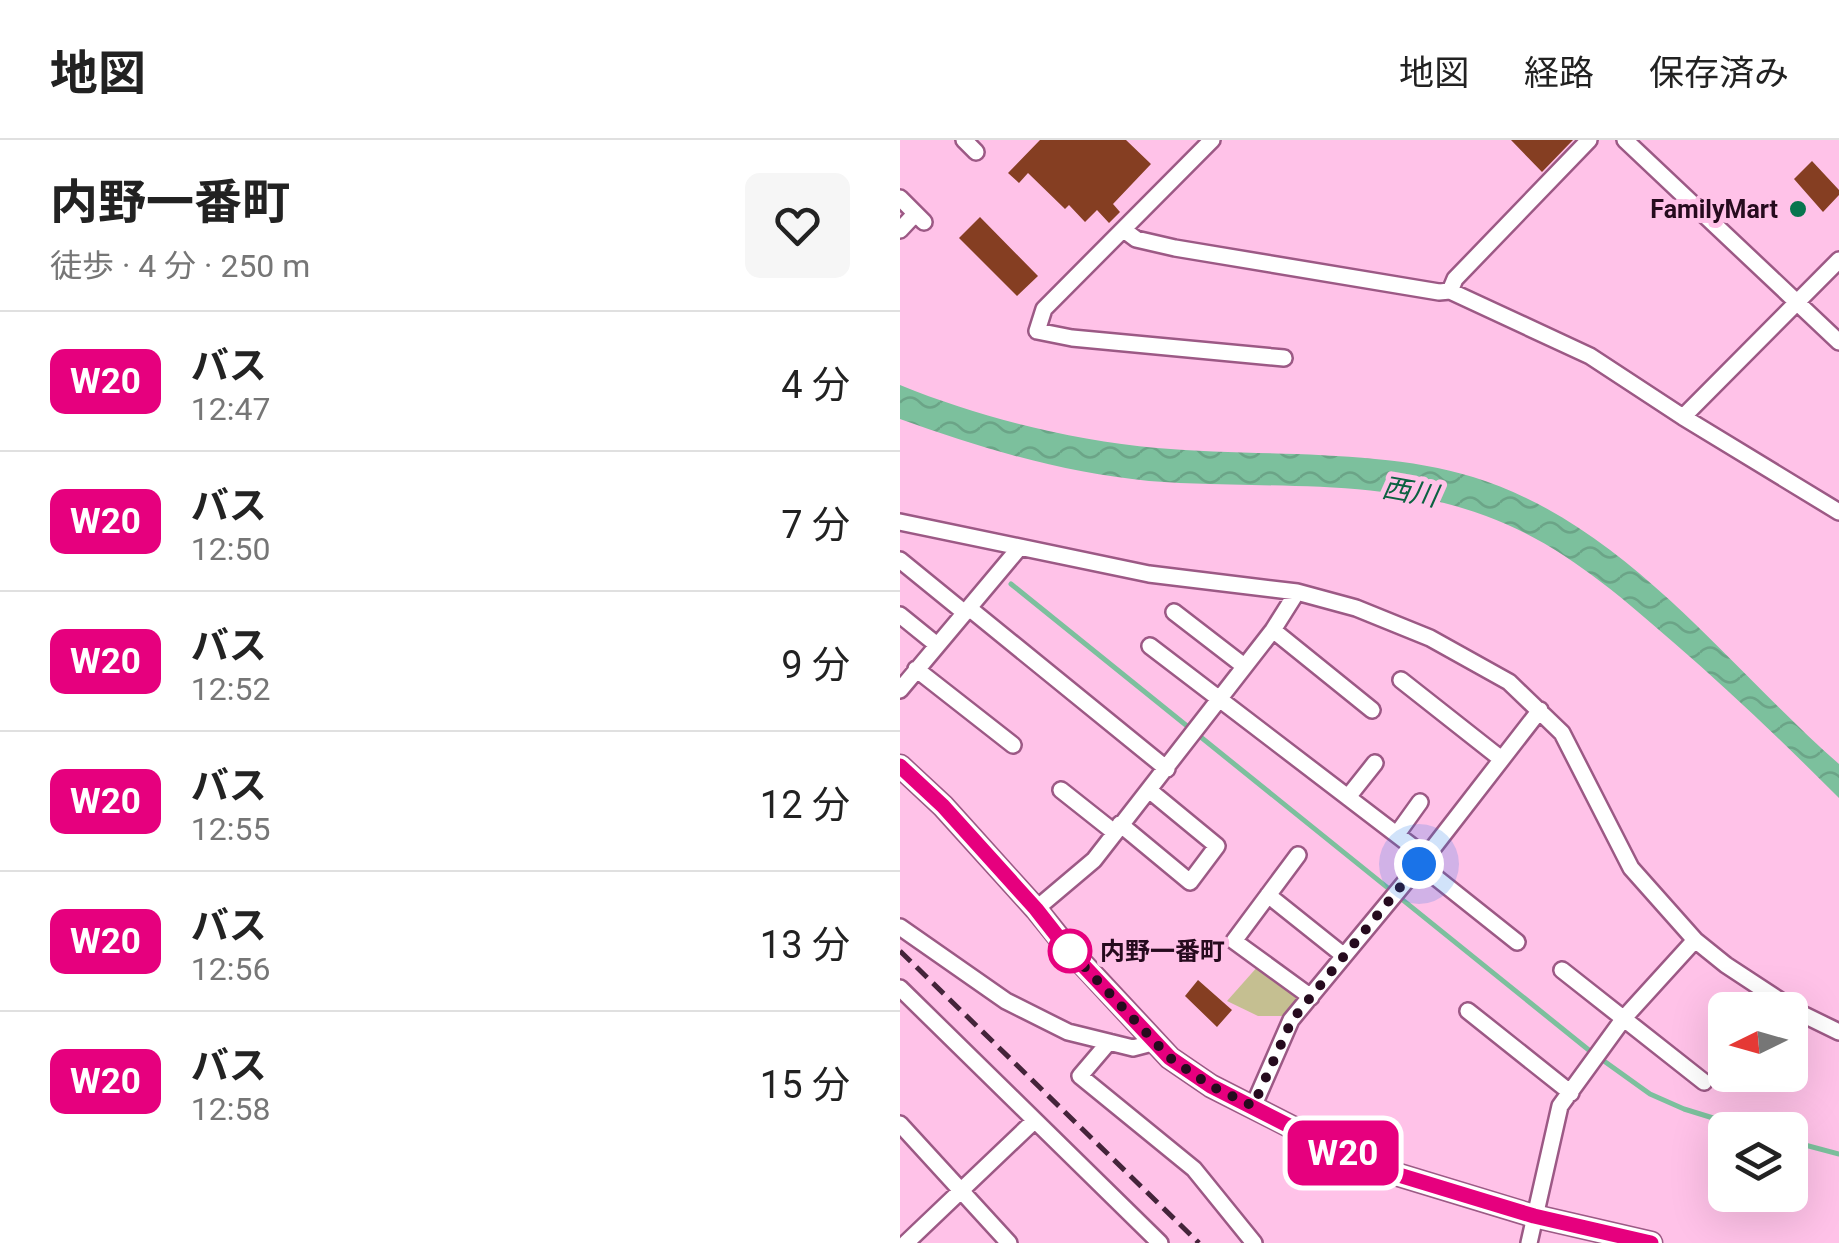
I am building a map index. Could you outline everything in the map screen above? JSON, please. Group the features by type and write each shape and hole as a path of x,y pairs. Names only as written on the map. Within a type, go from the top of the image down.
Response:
{"main road":[{"path":"900,766 943,806 1065,946 1170,1058 1211,1086 1366,1165 1534,1216 1651,1243"}],"street":[{"path":"1212,140 1044,309 1038,332 1284,358"},
{"path":"1450,290 1456,279 1589,140"},
{"path":"1626,140 1839,342"},
{"path":"900,198 920,218 900,230"},
{"path":"1124,230 1136,239 1174,248 1439,292 1450,290 1590,356 1839,512"},
{"path":"1682,417 1839,260"},
{"path":"900,522 1149,574 1297,592 1356,608 1430,638 1509,682 1562,733 1631,868 1695,940 1780,1001 1839,1032"},
{"path":"900,690 1020,547"},
{"path":"900,560 1167,770"},
{"path":"1036,909 1094,860 1167,770 1273,630 1297,592"},
{"path":"1174,612 1244,666"},
{"path":"900,615 937,645"},
{"path":"1273,630 1372,710"},
{"path":"1150,646 1397,834 1517,942"},
{"path":"916,669 1013,745"},
{"path":"1401,680 1500,758"},
{"path":"1253,1106 1292,1020 1540,710"},
{"path":"1348,797 1375,763"},
{"path":"1061,790 1190,882 1217,846 1149,790"},
{"path":"1397,834 1420,802"},
{"path":"1298,854 1234,941 1310,998"},
{"path":"1268,895 1343,955"},
{"path":"900,927 1006,1001 1068,1032 1132,1048 1156,1042"},
{"path":"1529,1243 1560,1106 1624,1018 1695,940"},
{"path":"1562,970 1704,1082"},
{"path":"900,988 1160,1243"},
{"path":"1468,1011 1571,1093"},
{"path":"1108,1042 1080,1076 1194,1170 1254,1243"},
{"path":"906,1243 1034,1120"},
{"path":"900,1124 1009,1243"}],"shaded area":[{"path":"1259,965 1298,1000 1287,1016 1258,1016 1227,1001"}],"water":[{"name":"西川","path":"900,385 994,417 1092,439 1195,451 1398,462 1473,477 1528,499 1578,527 1625,562 1713,641 1839,764 1839,798 1737,699 1630,605 1562,554 1512,527 1445,503 1404,495 1319,487 1149,481 1054,466 900,419"}],"building":[{"path":"1040,140 1126,140 1151,164 1113,204 1120,212 1109,223 1097,210 1085,222 1069,205 1065,209 1028,173 1019,183 1008,173"},
{"path":"1511,140 1573,140 1542,172"},
{"path":"1812,161 1839,190 1823,212 1794,179"},
{"path":"980,217 1038,276 1017,296 959,238"},
{"path":"1198,980 1232,1010 1217,1027 1185,996"}],"waterway":[{"path":"1011,584 1590,1051 1650,1094 1708,1116"},
{"path":"1808,1146 1839,1154"}],"railway":[{"path":"900,951 1199,1243"}],"bus line":[{"name":"W20","path":"900,766 943,806 1065,946 1170,1058 1211,1086 1366,1165 1534,1216 1651,1243"}],"place":[{"name":"FamilyMart","path":"1798,209"},
{"name":"内野一番町","path":"1070,951"}],"route":[{"path":"1070,951 1065,946 1170,1058 1211,1086 1253,1106 1292,1020 1419,864"}]}
